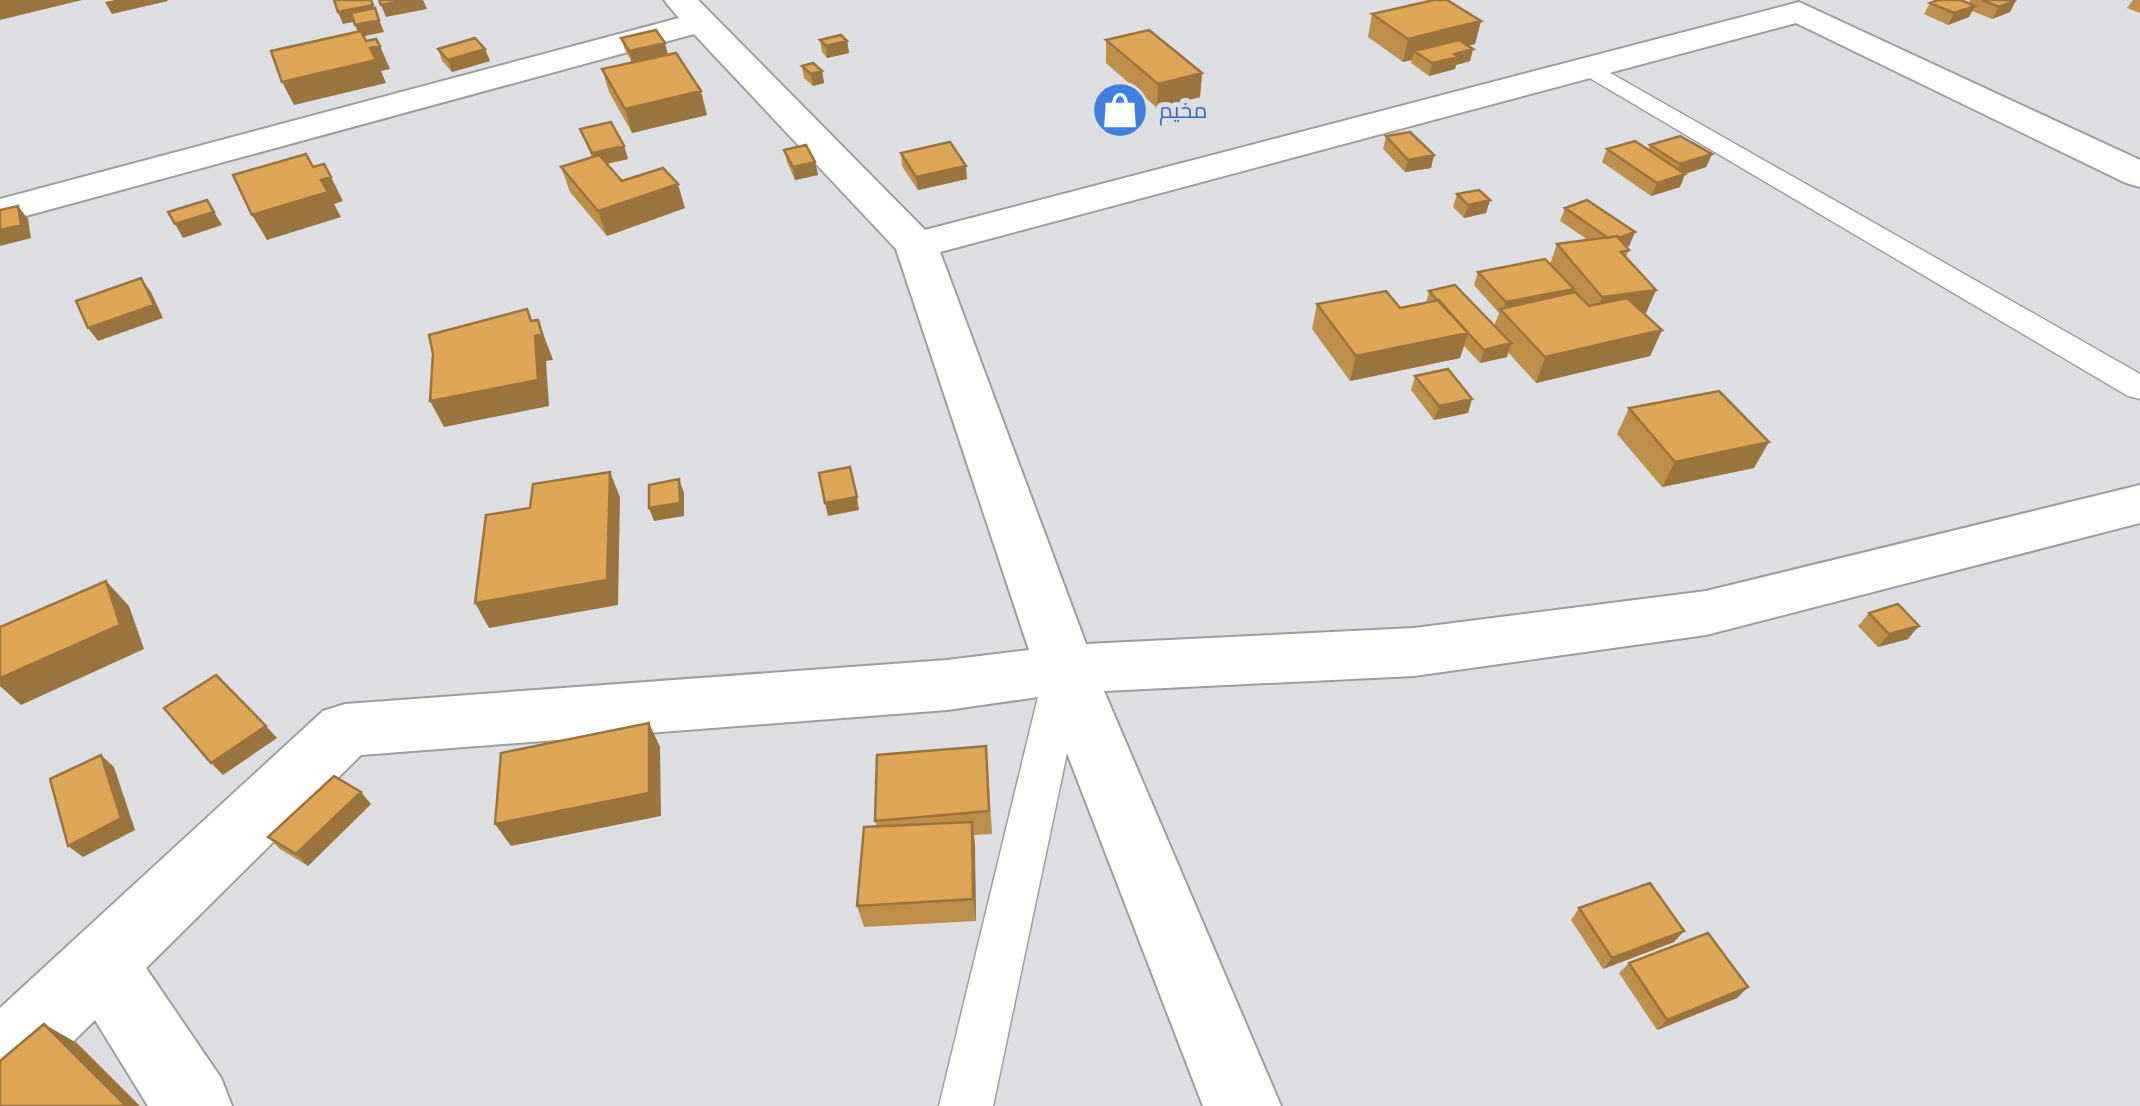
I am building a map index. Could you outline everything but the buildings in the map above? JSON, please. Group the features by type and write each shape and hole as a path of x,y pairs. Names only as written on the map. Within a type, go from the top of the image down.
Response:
{"street":[{"path":"0,212 691,11 916,245 1065,669 1242,1106"},
{"path":"916,245 1799,12 2140,175"},
{"path":"3,1047 101,964 345,730 947,685 1065,669 1414,652 1706,613 2140,504"},
{"path":"101,964 193,1106"}],"lane":[{"path":"1591,68 2140,388"},
{"path":"966,1106 1065,669"}],"place":[{"name":"مخيم","path":"1120,110"}]}
